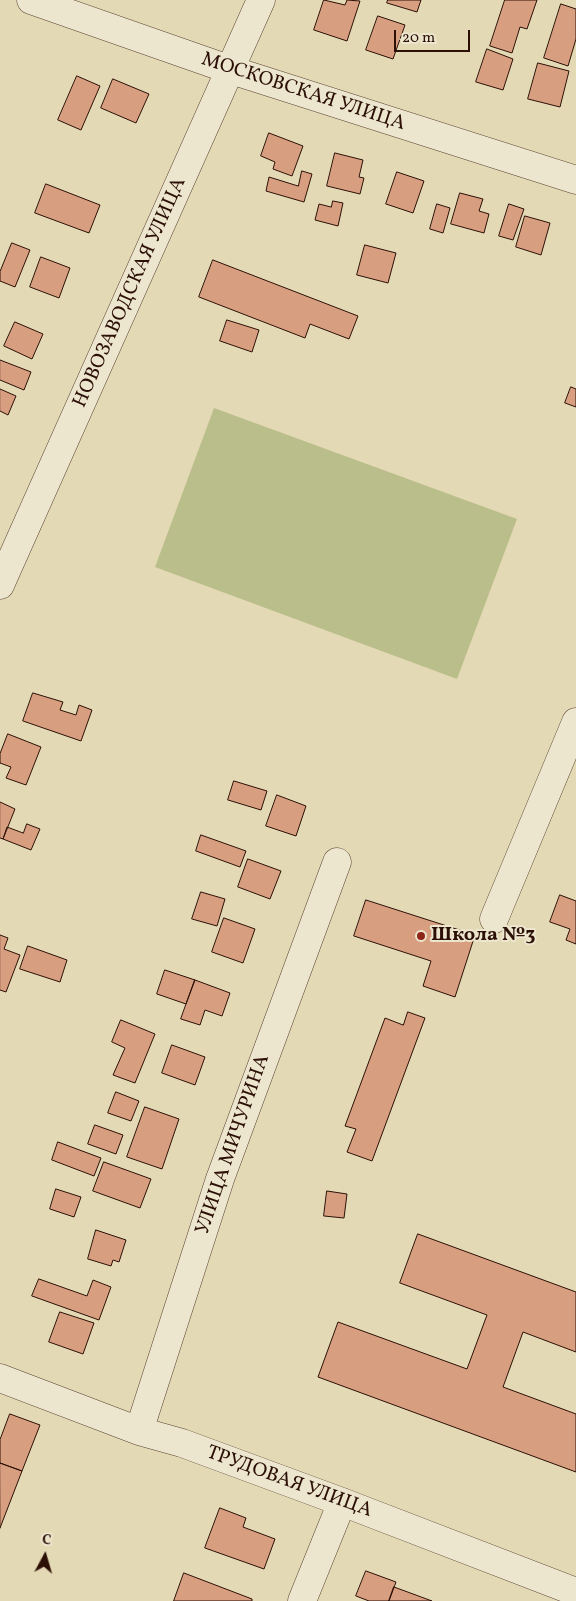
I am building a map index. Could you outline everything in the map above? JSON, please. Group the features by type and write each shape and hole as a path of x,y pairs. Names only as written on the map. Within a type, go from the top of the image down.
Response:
{"street":[{"name":"МОСКОВСКАЯ УЛИЦА","path":"31,0 231,70 576,180"},
{"name":"НОВОЗАВОДСКАЯ УЛИЦА","path":"0,585 261,0"},
{"path":"494,919 576,722"},
{"name":"УЛИЦА МИЧУРИНА","path":"139,1431 220,1179 337,862"},
{"name":"ТРУДОВАЯ УЛИЦА","path":"0,1378 139,1431 182,1443 342,1502 576,1592"},
{"path":"302,1601 342,1502"}],"green space":[{"path":"214,408 517,519 457,679 155,567"}],"building":[{"path":"324,0 345,5 347,0 360,1 347,41 314,30"},
{"path":"388,0 421,0 417,12 387,3"},
{"path":"505,0 537,0 527,29 520,27 512,53 490,46"},
{"path":"561,4 576,9 576,39 568,66 544,58"},
{"path":"378,16 405,25 393,59 366,50"},
{"path":"487,49 513,59 503,90 476,82"},
{"path":"538,63 569,71 560,107 528,99"},
{"path":"77,76 100,86 81,130 58,120"},
{"path":"113,79 149,94 136,123 101,108"},
{"path":"269,133 303,146 292,176 273,169 275,162 261,156"},
{"path":"335,153 363,160 359,177 364,178 360,194 327,186"},
{"path":"302,171 312,174 304,202 266,191 269,177 298,186"},
{"path":"397,172 424,181 413,213 386,204"},
{"path":"46,184 100,205 89,233 35,213"},
{"path":"460,193 483,199 479,211 489,214 484,233 451,224"},
{"path":"333,201 343,203 338,226 315,220 319,204 331,207"},
{"path":"437,204 450,208 443,233 430,229"},
{"path":"509,204 524,209 513,240 499,236"},
{"path":"525,216 550,223 541,255 516,247"},
{"path":"12,243 30,250 15,287 0,281 0,272"},
{"path":"365,245 396,253 388,283 357,275"},
{"path":"41,257 70,268 59,298 30,287"},
{"path":"213,260 358,316 349,339 310,324 305,338 199,297"},
{"path":"227,320 259,330 252,352 220,341"},
{"path":"15,322 43,334 32,359 4,346"},
{"path":"0,360 31,372 24,390 0,380"},
{"path":"571,387 576,389 576,407 565,403"},
{"path":"0,389 16,396 8,415 0,411"},
{"path":"33,693 63,702 60,710 76,715 79,705 92,710 81,741 23,721"},
{"path":"8,734 41,747 26,785 6,778 11,767 0,763 0,754"},
{"path":"234,781 267,791 261,810 228,800"},
{"path":"277,795 306,806 296,836 266,826"},
{"path":"0,802 15,809 3,839 0,838"},
{"path":"27,824 40,829 31,850 3,839 7,827 23,833"},
{"path":"201,835 246,851 240,867 196,851"},
{"path":"248,859 281,871 270,899 238,887"},
{"path":"201,892 225,899 217,926 192,919"},
{"path":"560,895 576,901 576,944 566,940 570,929 550,922"},
{"path":"366,900 475,935 455,997 423,986 431,961 354,936"},
{"path":"224,918 255,929 243,963 212,952"},
{"path":"0,935 8,938 4,949 20,955 6,992 0,990"},
{"path":"28,946 67,960 60,982 20,969"},
{"path":"165,970 195,980 186,1004 157,994"},
{"path":"195,980 230,993 222,1016 205,1010 200,1025 181,1019"},
{"path":"408,1012 425,1018 372,1161 347,1152 356,1129 345,1126 385,1018 403,1025"},
{"path":"121,1020 155,1034 135,1083 113,1075 125,1048 112,1042"},
{"path":"172,1045 205,1057 195,1085 162,1073"},
{"path":"116,1092 139,1101 131,1121 108,1113"},
{"path":"145,1107 179,1119 162,1169 127,1157"},
{"path":"95,1125 123,1135 116,1154 88,1144"},
{"path":"58,1142 101,1158 94,1176 52,1160"},
{"path":"104,1162 151,1179 140,1208 93,1191"},
{"path":"56,1189 81,1197 74,1217 50,1209"},
{"path":"327,1191 347,1194 344,1218 324,1216"},
{"path":"96,1230 126,1240 119,1262 113,1260 111,1266 88,1259"},
{"path":"418,1234 576,1292 576,1352 523,1332 503,1387 576,1414 576,1472 318,1377 338,1322 467,1369 487,1315 400,1283"},
{"path":"39,1279 87,1296 93,1280 111,1287 99,1320 32,1296"},
{"path":"60,1312 94,1323 83,1354 49,1342"},
{"path":"10,1414 40,1425 22,1471 0,1463 0,1440"},
{"path":"0,1463 22,1471 0,1528"},
{"path":"220,1508 246,1518 243,1527 275,1539 264,1569 205,1548"},
{"path":"366,1571 396,1582 389,1601 369,1601 356,1596"},
{"path":"184,1573 252,1599 252,1601 174,1601"},
{"path":"394,1587 432,1601 389,1601"}],"place":[{"name":"Школа №3","path":"421,936"}]}
